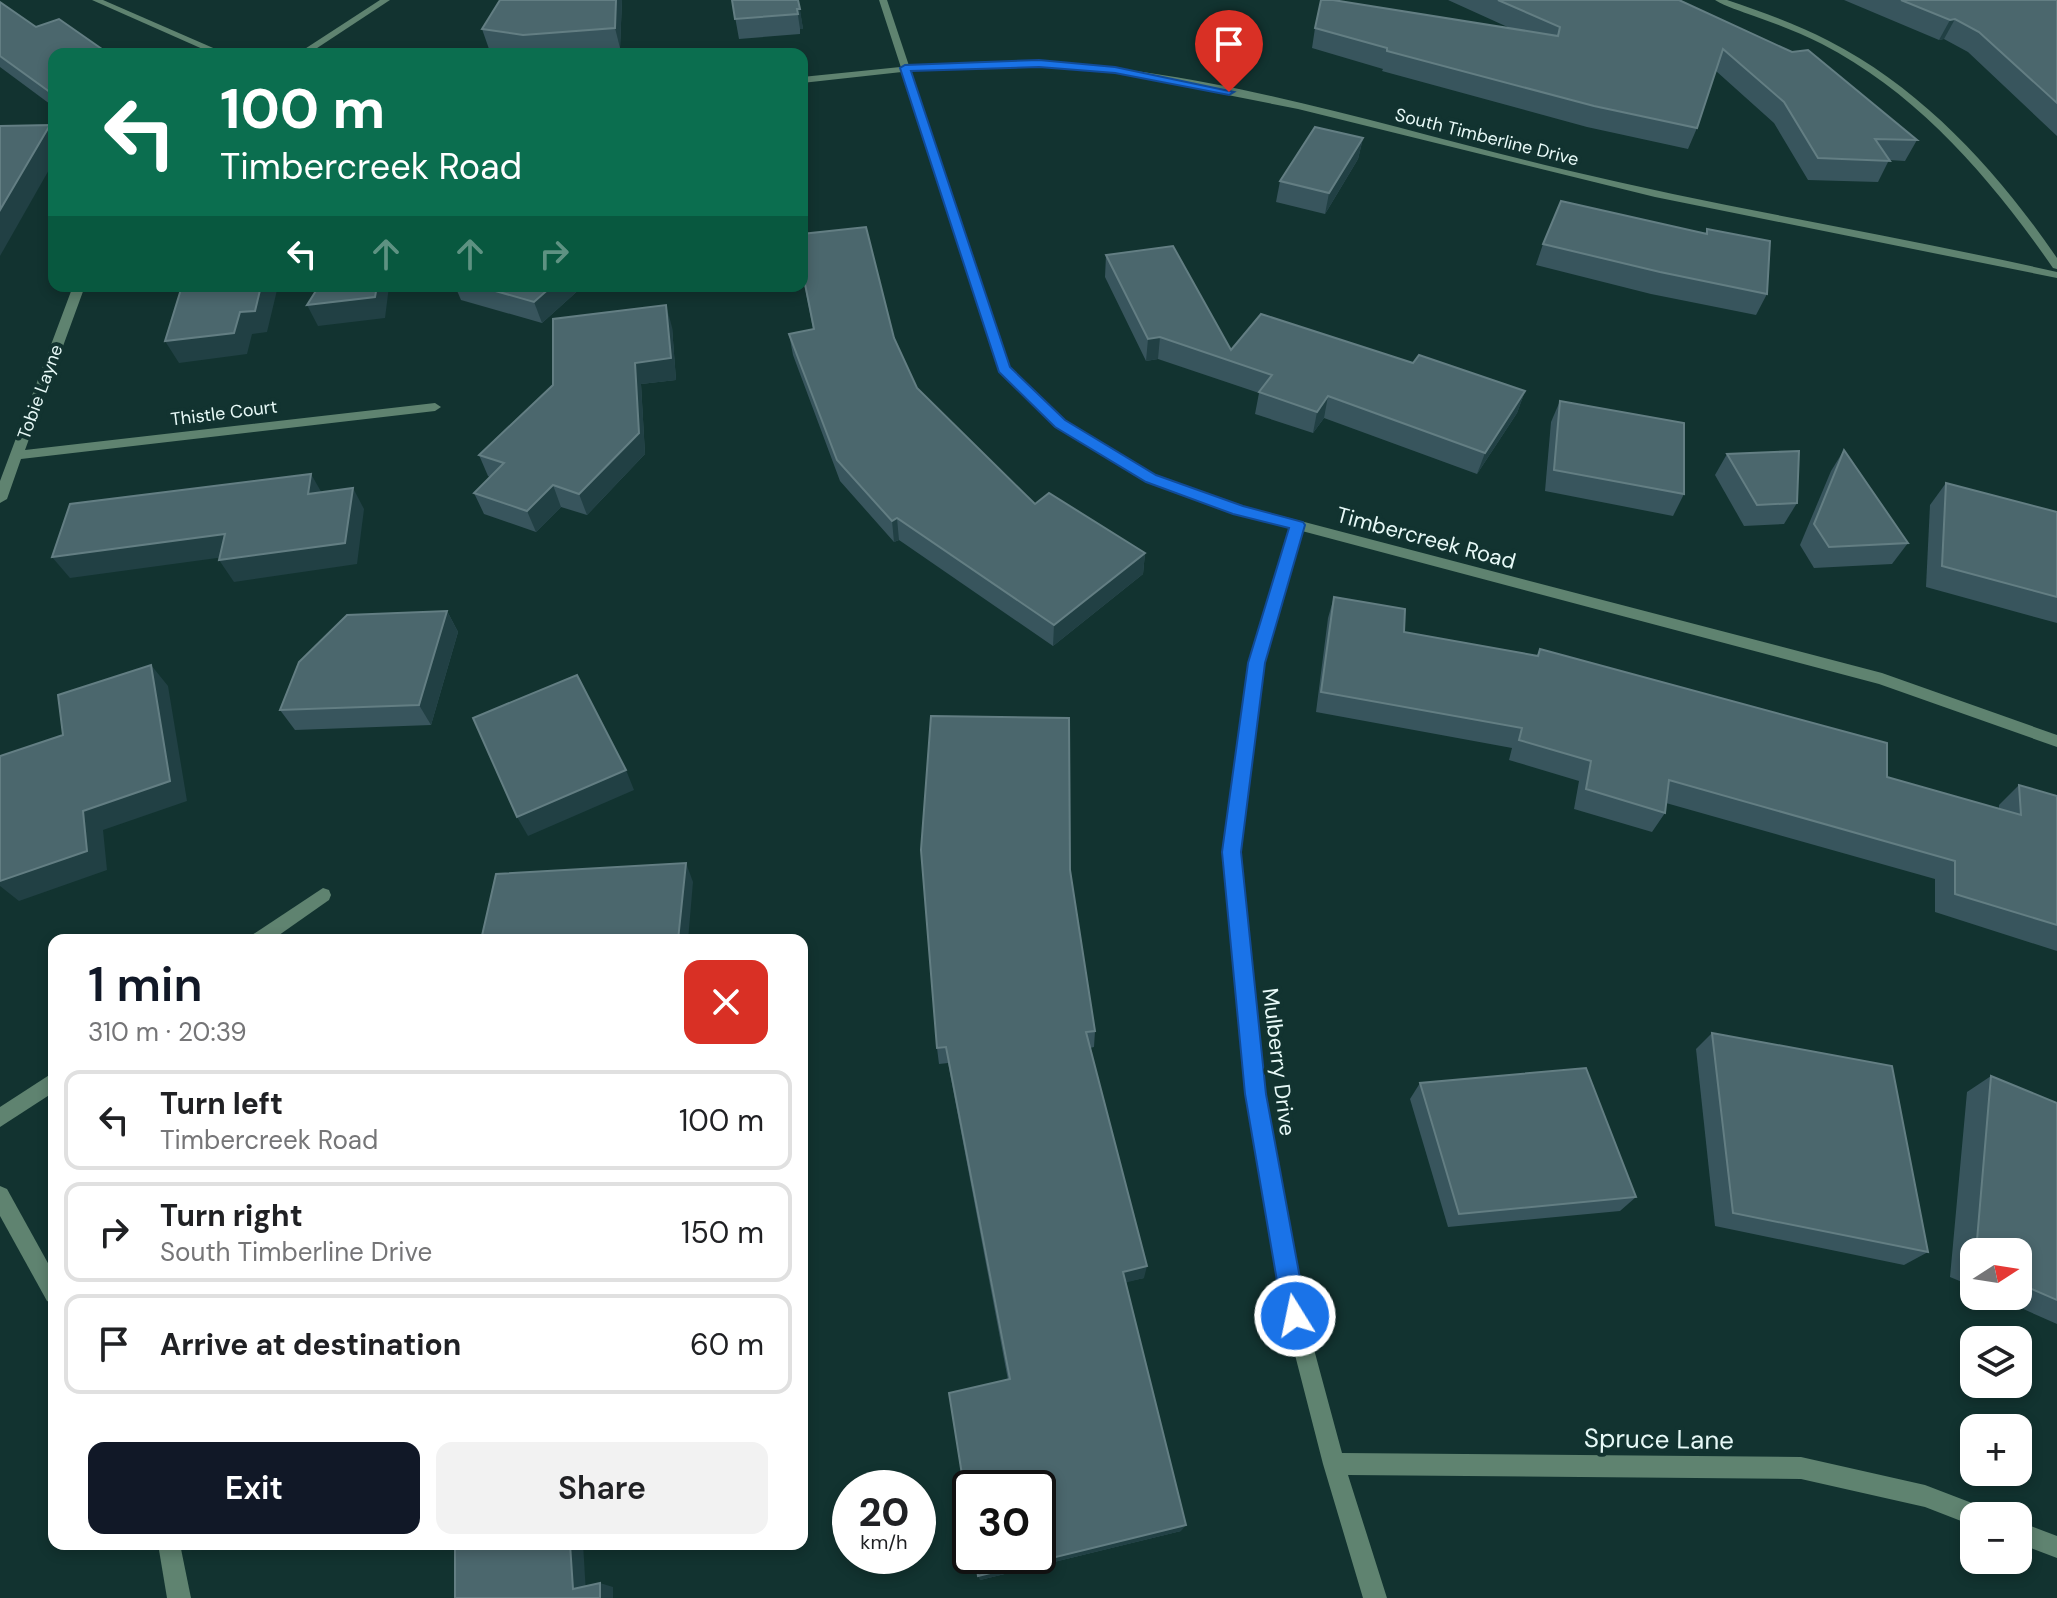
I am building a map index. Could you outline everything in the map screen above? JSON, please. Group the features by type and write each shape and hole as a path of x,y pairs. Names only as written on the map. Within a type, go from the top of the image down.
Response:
{"street":[{"path":"96,0 208,48"},
{"path":"311,48 386,0"},
{"name":"Timbercreek Road","path":"883,0 1004,369 1060,424 1151,478 1239,510 1882,679 2057,741"},
{"path":"1719,0 1827,43 1878,74 1940,128 1991,179 2033,229 2057,266"},
{"name":"South Timberline Drive","path":"808,79 905,68 1039,64 1115,70 1286,103 1673,198 1950,249 2057,275"},
{"name":"Tobie Layne","path":"0,499 77,292"},
{"name":"Thistle Court","path":"16,455 435,407"},
{"name":"Mulberry Drive","path":"1298,525 1257,663 1232,852 1256,1094 1295,1316 1334,1464 1375,1598"},
{"path":"267,934 323,895"},
{"path":"0,1118 48,1085"},
{"path":"0,1196 48,1283"},
{"name":"Spruce Lane","path":"1334,1464 1801,1468 1925,1496 1960,1509"},
{"path":"2032,1537 2057,1547"},
{"path":"170,1550 179,1598"}],"building":[{"path":"500,0 616,0 615,28 523,35 482,29"},
{"path":"732,0 798,0 800,9 797,9 798,14 735,19"},
{"path":"1321,0 1558,36 1560,27 1498,0 1679,0 1792,52 1808,50 1917,140 1875,139 1890,161 1818,158 1784,102 1723,49 1697,128 1594,106 1387,51 1387,48 1315,28"},
{"path":"1901,0 2057,0 2057,103 1979,32 1955,19 1950,20"},
{"path":"0,2 36,27 59,19 100,48 48,48 48,91 0,56"},
{"path":"48,125 0,210 0,126"},
{"path":"1315,127 1363,138 1329,193 1280,181"},
{"path":"1561,201 1707,234 1707,229 1770,241 1767,294 1543,244"},
{"path":"866,227 894,338 917,388 1035,504 1049,493 1145,553 1054,625 897,518 892,521 837,460 789,334 814,329 807,292 808,233"},
{"path":"1173,246 1231,350 1261,314 1413,363 1419,355 1525,391 1485,453 1328,396 1317,412 1259,392 1272,375 1160,337 1148,339 1106,255"},
{"path":"180,292 260,292 255,311 240,312 234,333 165,341"},
{"path":"315,292 376,292 375,297 307,305"},
{"path":"499,292 545,292 534,302"},
{"path":"666,305 671,358 635,363 639,433 579,494 553,485 527,511 474,493 504,463 479,455 553,385 553,319"},
{"path":"1560,401 1684,423 1684,494 1554,470"},
{"path":"1844,450 1908,543 1829,547 1814,524"},
{"path":"1799,451 1797,503 1757,505 1727,454"},
{"path":"311,474 308,494 353,488 345,543 219,560 225,534 52,557 70,504"},
{"path":"1946,483 2057,512 2057,597 1942,566"},
{"path":"1334,597 1405,609 1404,632 1538,656 1540,649 1887,743 1887,777 2021,815 2019,785 2057,796 2057,925 1955,894 1955,861 1669,780 1665,813 1586,789 1591,761 1519,740 1522,728 1321,692"},
{"path":"447,611 419,705 280,710 299,662 347,615"},
{"path":"151,665 170,781 83,811 87,851 0,881 0,756 63,735 58,695"},
{"path":"577,675 626,770 517,817 473,718"},
{"path":"931,716 1069,718 1070,870 1095,1031 1086,1032 1147,1266 1123,1272 1186,1525 1056,1557 1056,1470 961,1470 949,1393 1010,1379 946,1047 937,1048 921,850"},
{"path":"686,863 679,934 482,934 496,874"},
{"path":"1712,1033 1892,1066 1928,1252 1733,1213"},
{"path":"1586,1068 1636,1197 1459,1214 1420,1083"},
{"path":"1991,1076 2057,1103 2057,1300 2032,1289 2032,1238 1977,1238"},
{"path":"455,1550 570,1550 573,1589 600,1583 600,1598 455,1598"}],"route":[{"path":"1229,92 1115,70 1039,64 905,68 1004,369 1060,424 1151,478 1239,510 1298,525 1257,663 1232,852 1256,1094 1295,1316"}]}
